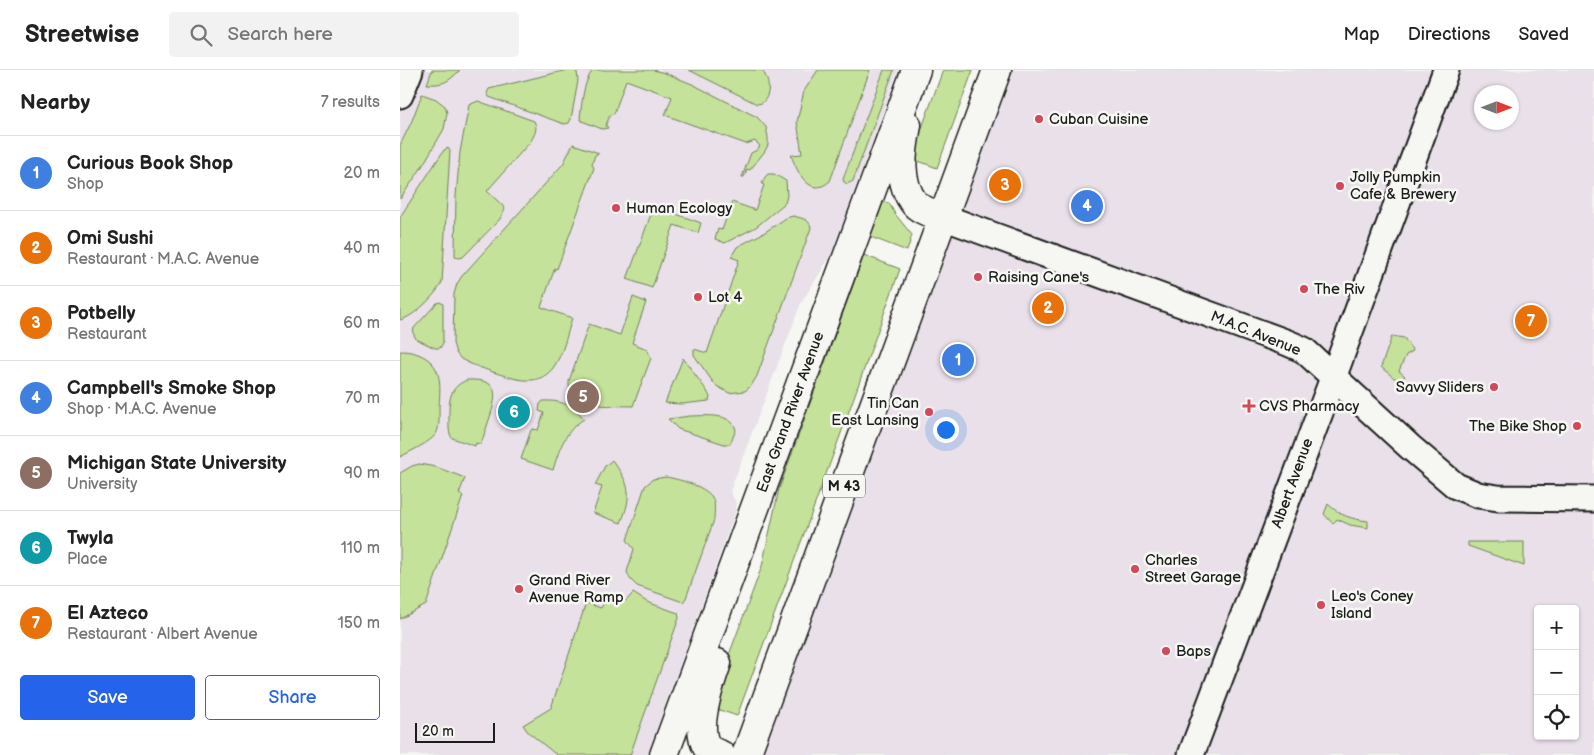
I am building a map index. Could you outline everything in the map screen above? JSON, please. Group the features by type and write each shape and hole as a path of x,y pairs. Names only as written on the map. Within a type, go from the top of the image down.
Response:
{"main road":[{"path":"917,70 904,144 902,164 904,185 916,204 928,212 943,217"},
{"name":"East Grand River Avenue","path":"664,755 917,70"},
{"name":"M 43","path":"746,755 997,70"},
{"path":"721,755 712,751 707,746 703,726 703,710 707,692 743,586 752,516"}],"street":[{"path":"400,94 410,70"},
{"name":"Albert Avenue","path":"1191,755 1333,378 1446,70"},
{"name":"M.A.C. Avenue","path":"943,217 1304,350 1410,447 1456,486 1478,495 1498,498 1594,499"}],"shaded area":[{"path":"400,70 898,70 831,255 801,303 730,491 736,503 736,510 647,755 400,755"},
{"path":"1003,70 1594,70 1594,755 752,755"}],"green space":[{"path":"432,70 460,70 445,82 427,84"},
{"path":"572,70 577,72 578,81 569,123 564,124 489,97 487,93 489,89"},
{"path":"593,70 653,70 692,84 757,117 766,127 768,145 750,170 747,169 744,177 742,177 751,153 760,146 755,141 746,144 665,115 672,97 626,80 614,114 610,115 606,125 608,128 602,129 582,121 580,118 584,93 587,80"},
{"path":"689,70 762,70 768,82 767,95 762,103 757,104"},
{"path":"818,70 870,70 830,181 823,186 816,187 805,181 791,155 802,154 797,122 804,91"},
{"path":"884,70 894,70 853,181 847,184 843,179"},
{"path":"943,70 973,70 937,168 913,159 916,144"},
{"path":"422,94 436,99 445,106 447,113 444,129 400,199 400,145"},
{"path":"478,101 534,121 536,129 531,141 487,191 505,209 500,219 463,257 459,258 455,256 455,251 456,196 460,152 469,105"},
{"path":"573,144 599,153 595,155 592,164 594,168 541,307 572,318 558,360 549,372 542,377 535,380 527,380 501,375 461,359 456,353 453,343 454,294 457,284 462,276 563,164"},
{"path":"448,148 450,151 442,282 424,305 412,315 400,320 400,217 444,150"},
{"path":"768,174 774,174 786,181 787,196 785,203 756,227 725,243 715,239 718,229 722,230 732,202 755,210 764,185 762,184"},
{"path":"883,202 889,203 895,214 912,235 907,251 868,236"},
{"path":"654,206 701,223 698,233 674,225 652,288 627,279"},
{"path":"793,216 807,221 811,228 757,376 751,386 745,391 729,393 715,385 694,355 694,349 707,353 739,260 731,257 737,247 786,218"},
{"path":"864,255 900,269 737,716 714,708 716,690 762,566 779,489"},
{"path":"633,297 646,302 632,343 647,349 651,358 633,406 592,404 575,397 570,390 569,381 589,324 620,335"},
{"path":"440,302 443,304 443,343 440,348 435,348 416,339 413,333 414,328"},
{"path":"1392,336 1404,338 1413,351 1406,355 1399,371 1405,376 1402,380 1394,378 1381,367"},
{"path":"400,351 411,352 426,358 438,374 440,386 439,421 436,434 425,443 400,457"},
{"path":"683,358 707,391 710,397 709,401 682,404 665,403"},
{"path":"467,380 484,381 489,384 492,387 495,398 481,444 476,443 475,446 452,438 449,431 451,395 457,386"},
{"path":"543,401 555,401 566,404 576,410 584,419 567,435 560,448 553,470 521,459 531,430 538,430 544,413 539,411 540,404"},
{"path":"690,416 717,416 729,420 736,430 730,444 724,444 678,429 668,419"},
{"path":"612,460 623,476 628,490 627,504 621,523 593,513 602,487 595,485 605,466"},
{"path":"419,464 436,467 465,478 459,494 463,496 426,605 400,619 400,473"},
{"path":"666,477 698,486 709,493 714,503 714,520 683,602 637,586 630,579 627,572 634,549 627,540 645,486 653,479"},
{"path":"1328,504 1346,516 1368,521 1368,528 1350,525 1337,519 1333,524 1324,514"},
{"path":"1468,542 1524,542 1524,566 1468,546"},
{"path":"633,593 647,602 678,613 679,618 630,755 557,755 528,732 523,725 551,708 586,603 601,608 605,600 619,602 627,600"}],"place":[{"name":"Cuban Cuisine","path":"1039,119"},
{"name":"Potbelly","path":"1005,185"},
{"name":"Jolly Pumpkin Cafe & Brewery","path":"1340,186"},
{"name":"Campbell's Smoke Shop","path":"1087,206"},
{"name":"Human Ecology","path":"616,208"},
{"name":"Raising Cane's","path":"978,277"},
{"name":"The Riv","path":"1304,289"},
{"name":"Lot 4","path":"698,297"},
{"name":"Omi Sushi","path":"1048,308"},
{"name":"El Azteco","path":"1531,321"},
{"name":"Curious Book Shop","path":"958,360"},
{"name":"Savvy Sliders","path":"1494,387"},
{"name":"Michigan State University","path":"583,397"},
{"name":"CVS Pharmacy","path":"1249,406"},
{"name":"Twyla","path":"514,412"},
{"name":"Tin Can East Lansing","path":"929,412"},
{"name":"The Bike Shop","path":"1577,426"},
{"name":"Charles Street Garage","path":"1135,569"},
{"name":"Grand River Avenue Ramp","path":"519,589"},
{"name":"Leo's Coney Island","path":"1321,605"},
{"name":"Baps","path":"1166,651"}]}
